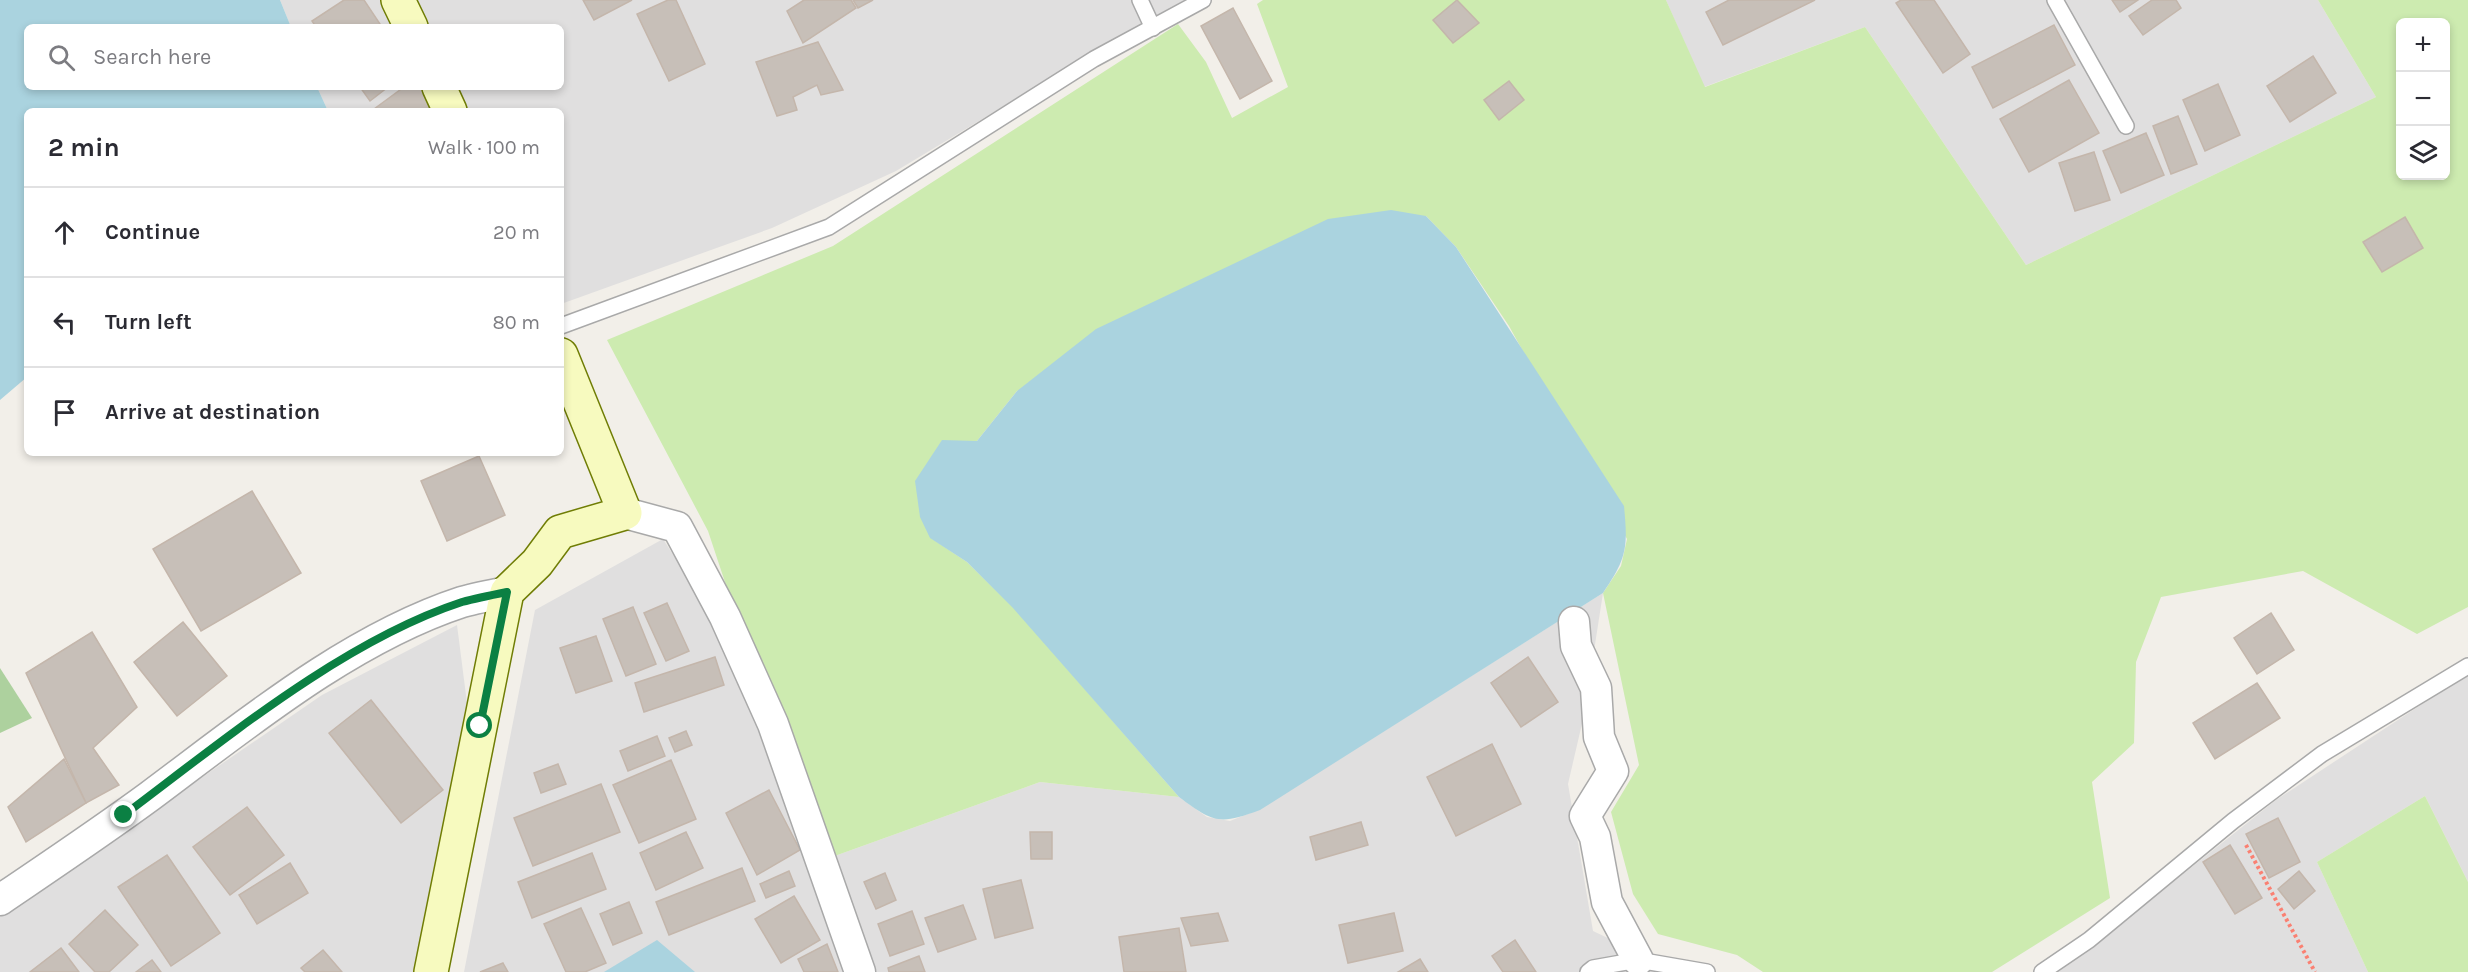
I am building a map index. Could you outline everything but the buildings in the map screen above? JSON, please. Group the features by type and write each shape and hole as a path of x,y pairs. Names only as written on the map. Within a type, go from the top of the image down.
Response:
{"main road":[{"path":"398,0 410,24"},
{"path":"440,90 449,108"},
{"path":"430,972 507,592 537,562 560,532 625,513 564,362"}],"street":[{"path":"625,513 677,527 725,617 773,724 860,972"},
{"path":"0,900 124,815 289,695 341,662 394,632 462,602 507,592"},
{"path":"1574,622 1576,646 1596,688 1599,737 1613,771 1585,816 1595,837 1607,902 1638,960"}],"lane":[{"path":"1140,0 1153,28"},
{"path":"564,325 829,227 1094,59 1203,0"},
{"path":"2055,0 2126,126"},
{"path":"2042,972 2089,940 2233,820 2322,754 2468,666"},
{"path":"1588,972 1593,968 1638,960 1707,972"}],"path":[{"path":"2233,820 2315,972"}],"shaded area":[{"path":"280,0 1191,0 1087,56 896,171 772,228 564,303 564,108 327,108 318,90 564,90 564,24 290,24"},
{"path":"1666,0 2318,0 2376,97 2026,265 1865,27 1704,87"},
{"path":"663,539 703,601 818,862 1040,782 1179,797 1207,817 1230,821 1260,809 1603,593 1584,715 1568,784 1593,931 1679,972 464,972 535,610"},
{"path":"457,625 468,711 416,972 0,972 0,916 322,695"},
{"path":"2468,674 2468,882 2425,796 2317,862 2368,972 2049,972 2105,936 2276,800"}],"green space":[{"path":"1263,0 1666,0 1705,87 1865,27 2026,265 2376,97 2318,0 2468,0 2468,607 2417,634 2303,571 2161,597 2136,662 2134,743 2092,782 2110,898 1992,972 1763,972 1737,955 1658,934 1633,894 1611,812 1639,765 1603,593 1621,566 1627,539 1509,326 1456,247 1426,216 1017,391 977,441 931,538 967,562 1014,608 1179,797 1040,782 818,862 708,531 607,340 833,246 1178,24 1206,62 1232,118 1288,87 1257,4"},
{"path":"0,668 32,718 0,733"},
{"path":"2425,796 2468,882 2468,972 2368,972 2317,862"}],"water":[{"path":"0,0 280,0 290,24 24,24 24,90 318,90 327,108 24,108 24,380 0,400"},
{"path":"1391,210 1426,216 1456,247 1624,506 1626,532 1624,552 1617,571 1603,593 1260,810 1235,818 1217,819 1201,812 1179,797 1013,608 967,562 930,538 920,517 915,481 942,440 977,441 1017,391 1096,329 1328,219"},
{"path":"657,940 695,972 604,972"}],"route":[{"path":"124,815 235,733 341,662 394,632 462,602 507,592 480,726"}]}
